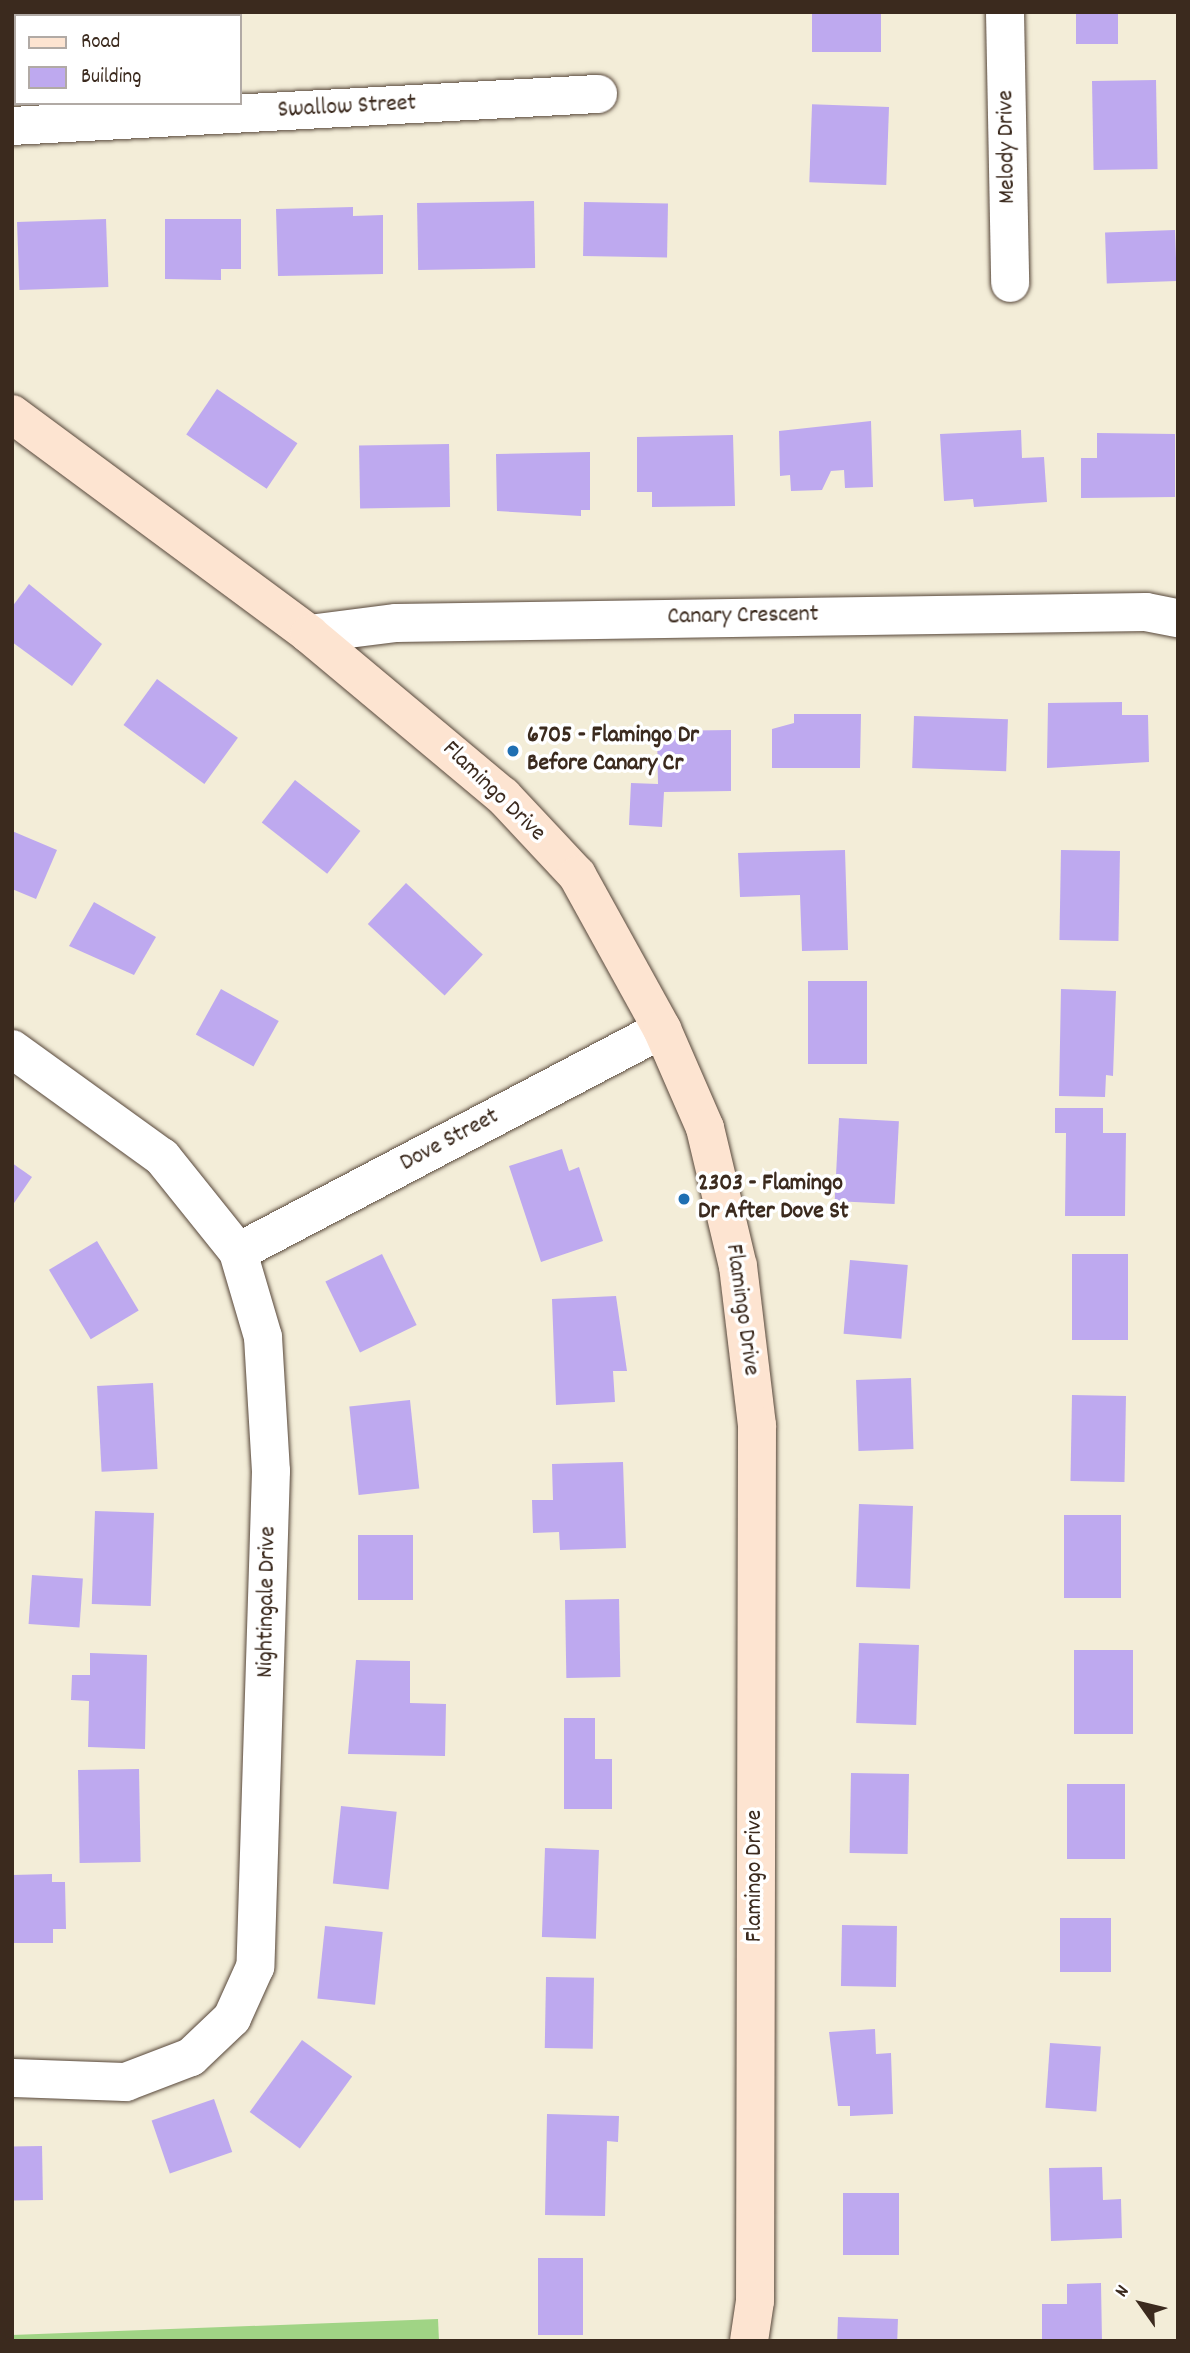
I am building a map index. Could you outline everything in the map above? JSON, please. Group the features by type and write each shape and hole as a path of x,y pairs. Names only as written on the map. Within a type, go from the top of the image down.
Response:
{"street":[{"name":"Melody Drive","path":"1005,12 1010,283"},
{"name":"Swallow Street","path":"12,126 598,94"},
{"name":"Flamingo Drive","path":"12,414 309,635 503,796 577,875 662,1029 705,1128 735,1253 757,1425 755,2301 748,2341"},
{"name":"Canary Crescent","path":"309,635 396,622 1146,612 1178,618"},
{"name":"Dove Street","path":"238,1252 662,1029"},
{"name":"Nightingale Drive","path":"12,1049 162,1157 238,1252 263,1337 271,1471 254,1967 232,2018 191,2057 126,2081 12,2078"}],"green space":[{"path":"438,2319 439,2341 12,2341 12,2335"}],"building":[{"path":"27,12 93,12 93,14"},
{"path":"812,12 881,12 881,52 812,52"},
{"path":"1076,12 1118,12 1118,44 1076,44"},
{"path":"1156,80 1158,169 1094,170 1092,81"},
{"path":"812,104 889,107 886,185 809,182"},
{"path":"534,201 535,268 418,270 417,203"},
{"path":"584,202 668,203 667,257 583,256"},
{"path":"353,207 353,216 383,215 383,274 278,276 276,209"},
{"path":"106,219 108,287 19,290 17,222"},
{"path":"165,219 241,219 241,269 221,269 221,280 165,279"},
{"path":"1175,230 1177,281 1107,283 1105,232"},
{"path":"217,389 297,443 267,489 186,435"},
{"path":"871,421 873,487 845,488 844,470 831,471 822,490 791,491 790,475 780,476 779,431"},
{"path":"1021,430 1022,458 1044,457 1047,502 974,507 973,499 944,501 940,434"},
{"path":"1097,433 1175,434 1175,497 1081,498 1081,458 1097,458"},
{"path":"733,435 735,506 652,507 652,492 637,492 637,437"},
{"path":"449,444 450,507 360,509 359,446"},
{"path":"590,452 590,510 581,510 581,516 497,511 496,454"},
{"path":"29,584 102,644 72,686 12,642 12,607"},
{"path":"157,679 238,738 204,784 123,725"},
{"path":"1122,702 1122,715 1148,715 1149,762 1047,768 1048,703"},
{"path":"794,714 861,714 860,768 772,768 772,729 794,723"},
{"path":"914,716 1008,719 1006,771 912,768"},
{"path":"731,730 731,791 664,792 662,827 629,825 631,783 658,784 657,731"},
{"path":"295,780 360,831 327,874 262,823"},
{"path":"12,831 57,850 36,899 12,889"},
{"path":"845,850 848,950 802,951 800,895 740,897 738,853"},
{"path":"1061,850 1120,851 1118,941 1059,940"},
{"path":"406,883 483,955 445,996 368,924"},
{"path":"94,902 156,937 134,975 69,946"},
{"path":"808,981 867,981 867,1064 808,1064"},
{"path":"221,989 279,1021 254,1066 196,1034"},
{"path":"1061,989 1116,991 1113,1076 1106,1075 1105,1097 1059,1096"},
{"path":"1055,1108 1103,1108 1103,1133 1126,1133 1125,1216 1065,1216 1066,1133 1055,1133"},
{"path":"839,1118 899,1121 895,1204 835,1201"},
{"path":"562,1149 569,1171 579,1167 603,1241 541,1262 509,1166"},
{"path":"12,1163 32,1177 12,1206"},
{"path":"97,1241 139,1310 91,1339 49,1270"},
{"path":"382,1254 417,1325 360,1353 325,1282"},
{"path":"1072,1254 1128,1254 1128,1340 1072,1340"},
{"path":"850,1260 908,1265 901,1339 844,1334"},
{"path":"616,1296 627,1371 613,1371 615,1402 556,1405 552,1299"},
{"path":"911,1378 913,1449 859,1451 856,1380"},
{"path":"153,1383 158,1469 102,1472 97,1386"},
{"path":"1072,1395 1126,1396 1124,1482 1070,1481"},
{"path":"410,1400 419,1489 359,1495 349,1406"},
{"path":"623,1462 626,1548 560,1550 559,1532 533,1533 532,1500 553,1500 552,1464"},
{"path":"859,1504 913,1506 910,1589 856,1587"},
{"path":"95,1511 154,1513 151,1606 92,1604"},
{"path":"1064,1515 1121,1515 1121,1598 1064,1598"},
{"path":"358,1535 413,1535 413,1600 358,1600"},
{"path":"32,1575 83,1579 79,1627 29,1624"},
{"path":"619,1599 620,1677 566,1678 565,1600"},
{"path":"859,1643 919,1645 916,1725 856,1723"},
{"path":"1074,1650 1133,1650 1133,1734 1074,1734"},
{"path":"90,1653 147,1655 145,1749 88,1747 89,1701 71,1700 72,1675 90,1675"},
{"path":"356,1660 410,1661 410,1703 446,1704 445,1756 348,1754"},
{"path":"564,1718 595,1718 595,1759 612,1759 612,1809 564,1809"},
{"path":"139,1769 141,1862 80,1863 78,1770"},
{"path":"851,1773 909,1774 908,1854 850,1853"},
{"path":"1067,1784 1125,1784 1125,1859 1067,1859"},
{"path":"341,1806 397,1812 389,1889 333,1884"},
{"path":"545,1848 599,1850 596,1939 542,1937"},
{"path":"52,1874 52,1882 65,1882 66,1929 53,1929 53,1943 12,1943 12,1875"},
{"path":"1060,1918 1111,1918 1111,1972 1060,1972"},
{"path":"842,1925 897,1926 896,1987 841,1986"},
{"path":"325,1926 383,1932 375,2005 317,1999"},
{"path":"546,1977 594,1978 593,2049 545,2048"},
{"path":"875,2029 876,2054 891,2053 893,2114 850,2116 850,2106 838,2106 829,2032"},
{"path":"302,2040 352,2076 300,2148 250,2112"},
{"path":"1050,2043 1101,2047 1096,2111 1045,2108"},
{"path":"214,2099 232,2152 170,2173 152,2120"},
{"path":"547,2114 619,2116 618,2142 607,2141 605,2216 545,2215"},
{"path":"42,2146 43,2200 13,2201 12,2147"},
{"path":"1102,2167 1103,2200 1121,2199 1122,2238 1051,2241 1049,2168"},
{"path":"843,2193 899,2193 899,2255 843,2255"},
{"path":"538,2258 583,2258 583,2335 538,2335"},
{"path":"1101,2283 1102,2341 1042,2341 1042,2304 1067,2304 1067,2284"},
{"path":"838,2317 898,2319 897,2341 837,2341"}],"place":[{"name":"6705 - Flamingo Dr Before Canary Cr","path":"513,751"},
{"name":"2303 - Flamingo Dr After Dove St","path":"684,1199"}]}
